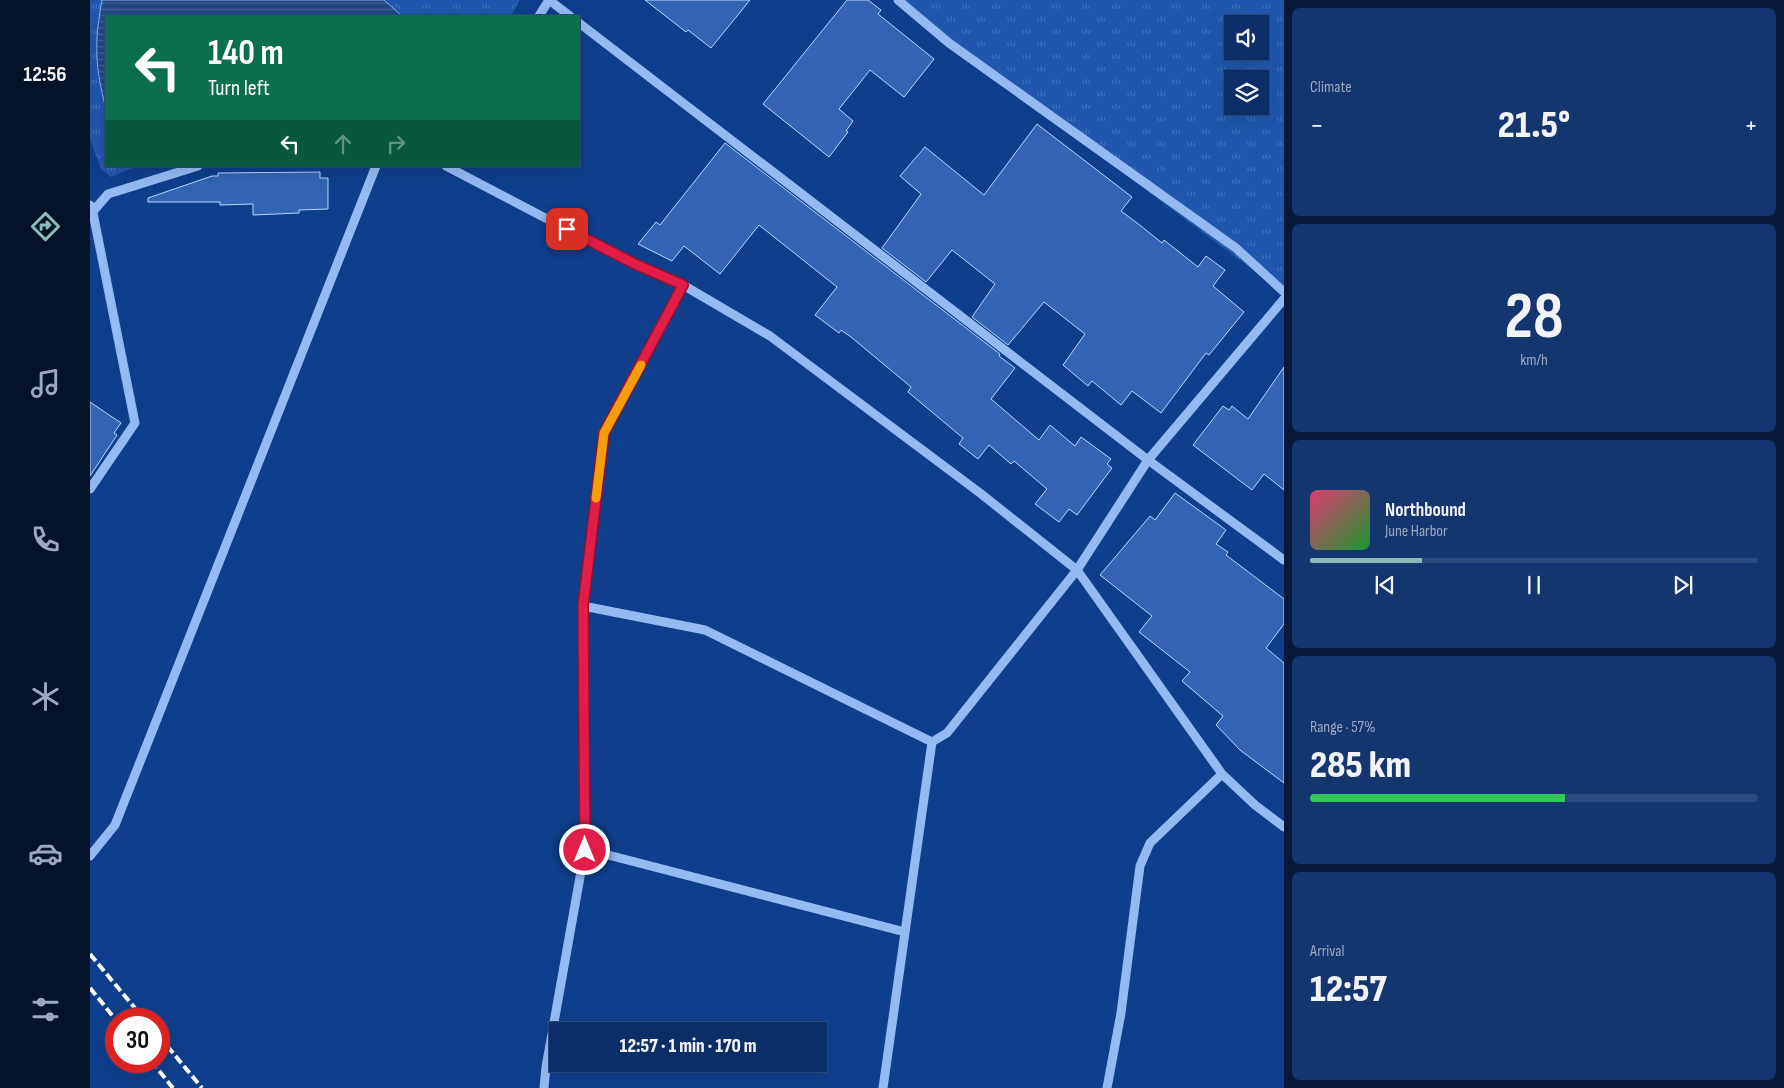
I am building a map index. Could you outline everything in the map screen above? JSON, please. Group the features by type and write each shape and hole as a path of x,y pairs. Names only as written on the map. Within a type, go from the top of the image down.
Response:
{"street":[{"path":"540,15 549,0 569,15"},
{"path":"898,0 949,43 1236,248 1284,292"},
{"path":"580,24 1148,460 1284,560"},
{"path":"90,489 134,423 91,211 108,194 195,167"},
{"path":"90,856 115,825 376,167"},
{"path":"448,167 635,264 683,285 770,336 980,493 1076,570 1222,774 1284,827"},
{"path":"544,1088 546,1067 585,850 583,606 604,433 683,285"},
{"path":"883,1088 932,742 947,732 1076,570 1148,460 1284,299"},
{"path":"583,606 705,630 932,742"},
{"path":"1107,1088 1120,1013 1140,866 1150,843 1222,774"},
{"path":"585,850 905,932"}],"green space":[{"path":"90,0 520,0 512,15 105,15 105,167 135,167 111,177 101,169 90,139"},
{"path":"898,0 1284,0 1284,293 949,43"}],"shaded area":[{"path":"102,0 384,0 401,15 105,15 105,104 98,67 98,29"}],"building":[{"path":"645,0 750,0 711,48 688,30 686,32"},
{"path":"847,0 868,0 881,10 878,14 934,59 904,97 870,70 839,109 853,121 846,131 848,132 829,157 763,104"},
{"path":"1037,124 1132,197 1121,211 1162,243 1164,240 1198,267 1206,256 1225,270 1213,286 1244,312 1209,355 1206,353 1161,413 1132,391 1121,405 1092,381 1088,386 1063,365 1085,334 1044,302 1008,345 972,317 995,284 952,250 926,282 882,248 921,194 900,176 925,147 984,195"},
{"path":"725,143 1000,354 999,356 1015,368 991,399 1039,440 1050,425 1075,446 1081,437 1111,459 1107,464 1112,468 1077,515 1069,509 1059,522 1035,504 1047,489 1014,461 1011,464 989,445 978,459 959,444 963,438 908,392 911,387 851,337 841,330 839,333 815,315 837,287 759,225 720,274 684,246 672,261 638,244 656,222 660,225"},
{"path":"320,172 320,178 328,178 328,209 299,210 299,213 253,215 253,204 220,205 220,202 148,202 148,198 212,176 218,176 218,173"},
{"path":"1284,367 1284,490 1264,474 1252,490 1193,445 1223,406 1229,410 1232,406 1248,419"},
{"path":"90,402 121,423 114,433 117,435 90,476"},
{"path":"1175,493 1226,530 1216,544 1228,552 1226,555 1284,599 1284,624 1266,648 1284,663 1284,783 1240,750 1216,725 1223,716 1182,681 1190,672 1139,632 1152,616 1100,575 1150,516 1155,520"}],"railway":[{"path":"90,954 135,1008"},
{"path":"90,988 106,1008"},
{"path":"170,1049 202,1088"},
{"path":"161,1073 173,1088"}],"slow traffic":[{"path":"596,498 604,433 641,365"}],"route":[{"path":"567,229 635,264 683,285 604,433 583,606 585,850"}]}
